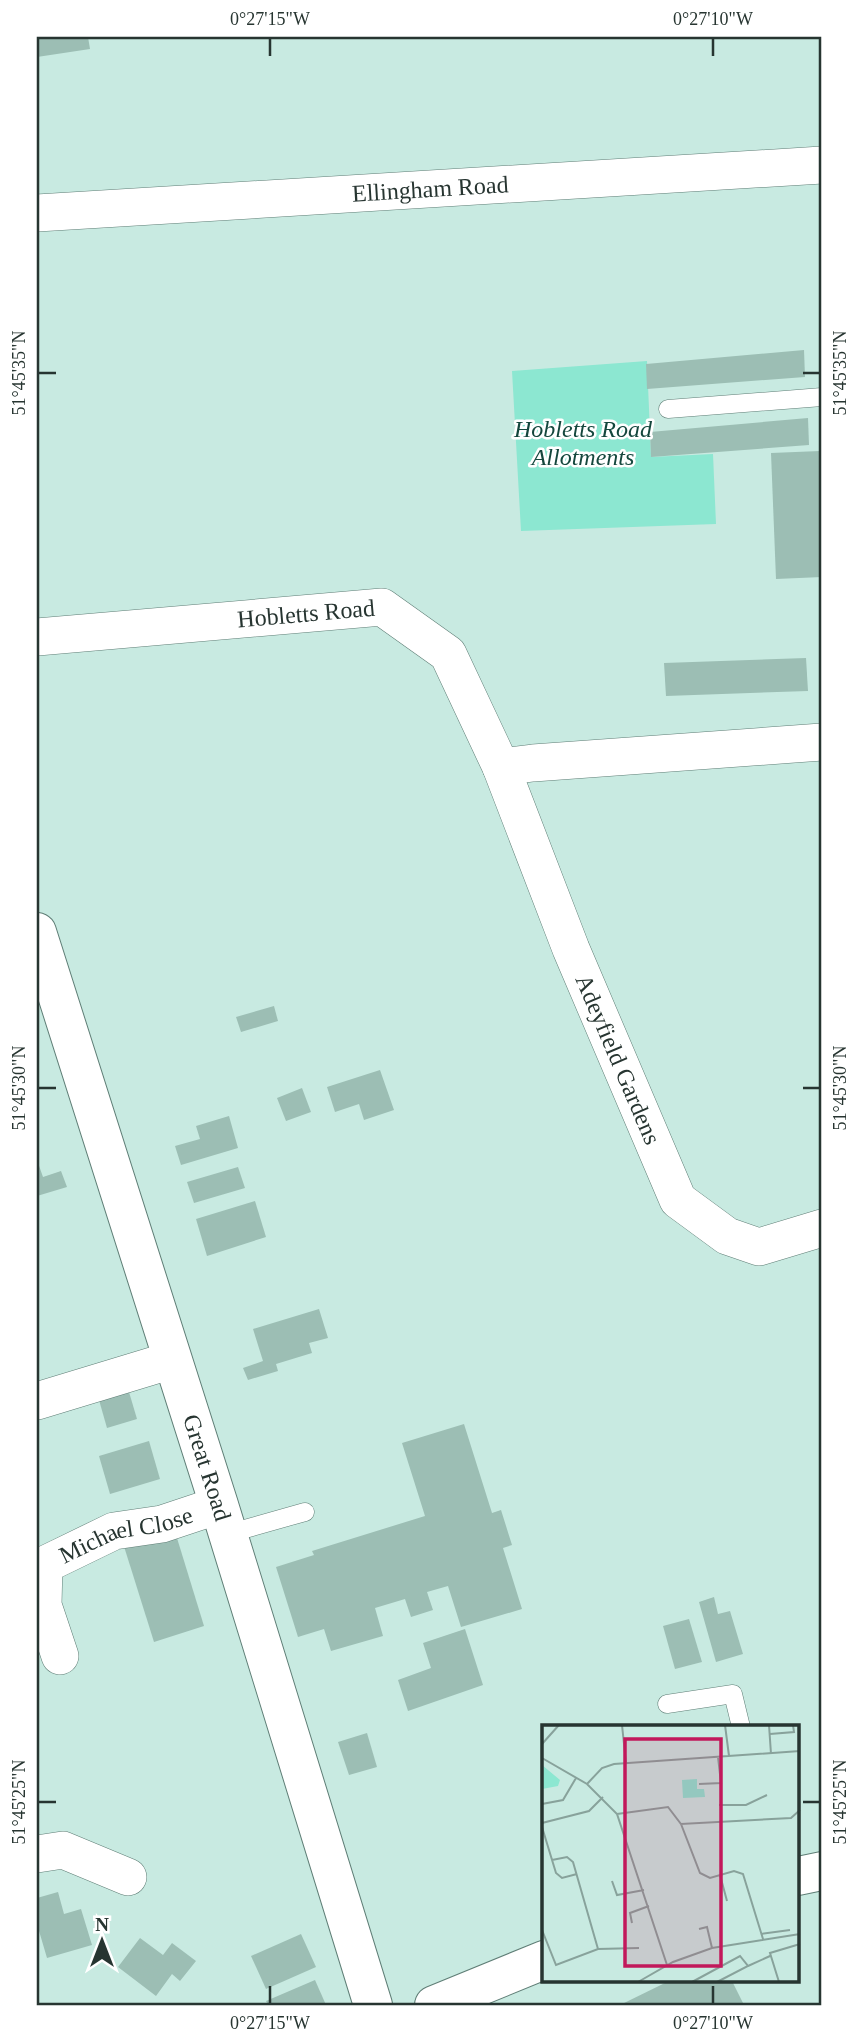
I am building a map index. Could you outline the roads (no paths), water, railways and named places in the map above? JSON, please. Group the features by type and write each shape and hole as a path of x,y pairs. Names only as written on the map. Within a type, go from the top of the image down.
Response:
{"street":[{"name":"Ellingham Road","path":"37,213 822,165"},
{"name":"Hobletts Road","path":"37,637 382,607 448,654 501,767"},
{"path":"501,767 822,742"},
{"name":"Adeyfield Gardens","path":"501,767 570,949 678,1200 727,1236 759,1247 822,1228"},
{"name":"Great Road","path":"37,932 43,970 172,1360 373,2005"},
{"path":"37,1401 172,1360"},
{"name":"Michael Close","path":"60,1656 43,1605 44,1564 114,1531 162,1524 223,1520"},
{"path":"37,1854 63,1850 128,1877"},
{"path":"800,1876 822,1871"},
{"path":"434,2005 542,1961"}],"lane":[{"path":"668,409 822,397"},
{"path":"223,1520 305,1512"},
{"path":"667,1704 733,1694 741,1725"}],"park label":[{"name":"Hobletts Road Allotments","path":"583,443"}]}
